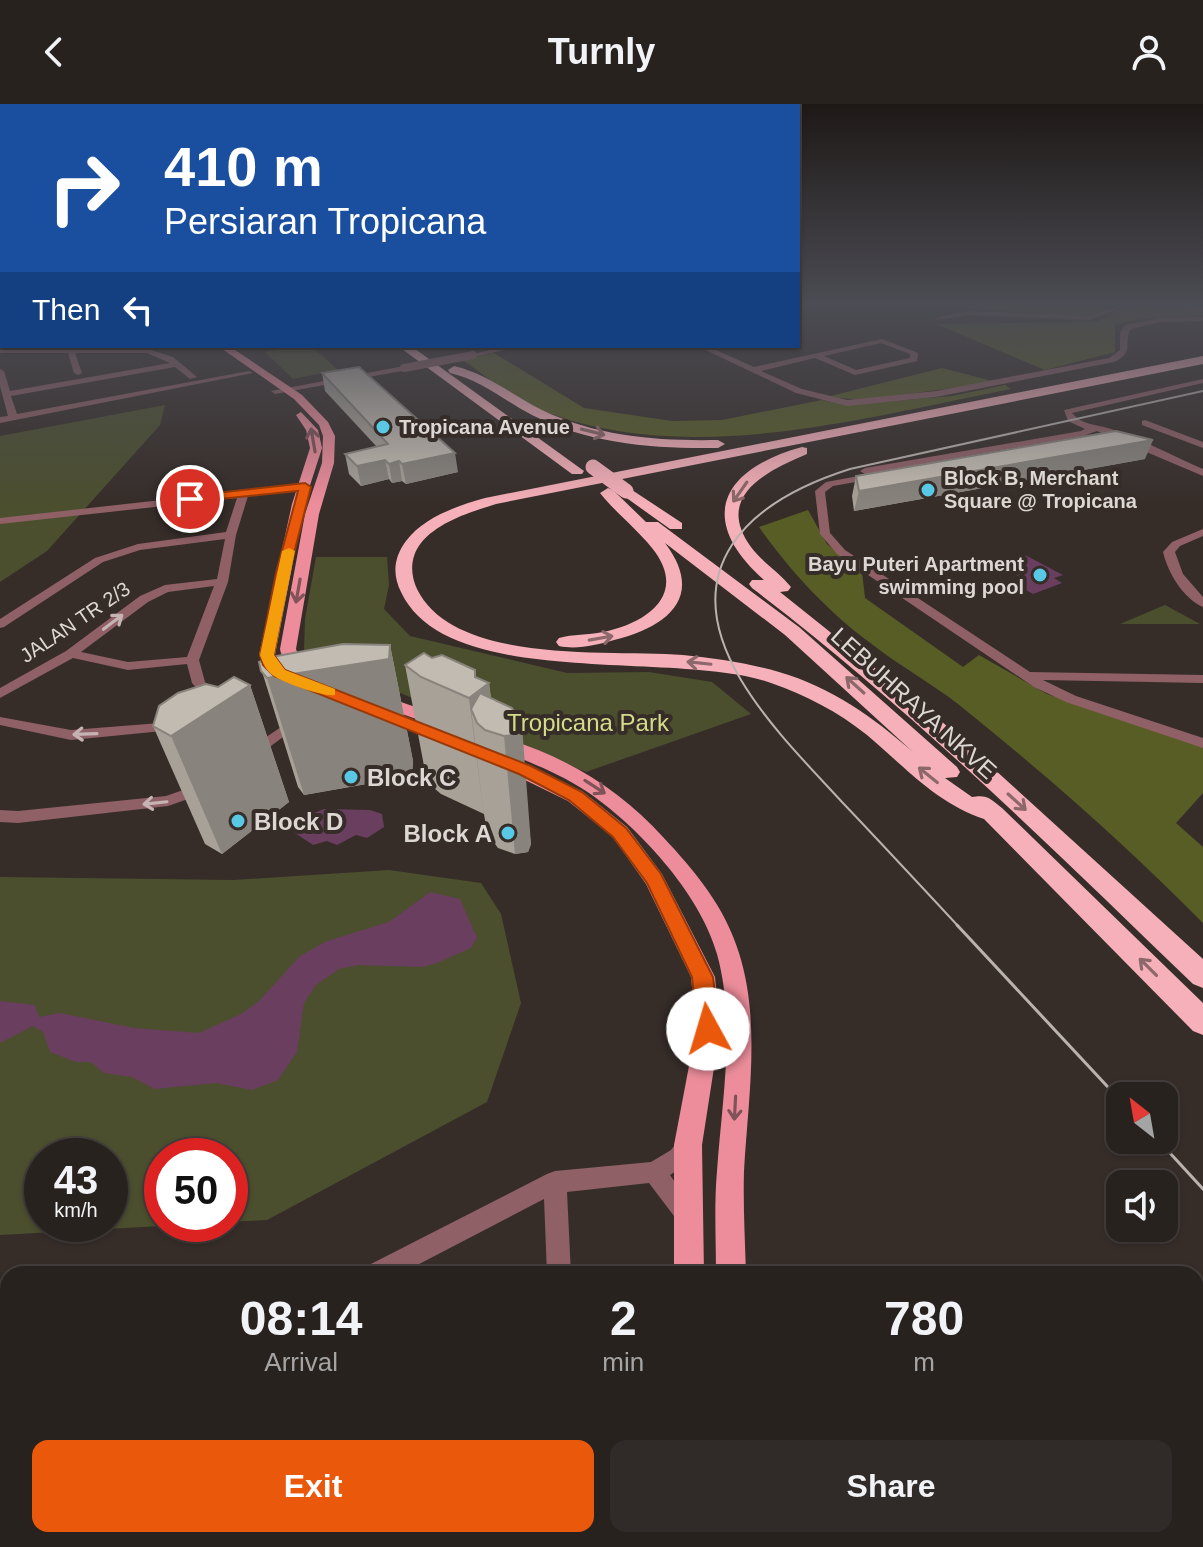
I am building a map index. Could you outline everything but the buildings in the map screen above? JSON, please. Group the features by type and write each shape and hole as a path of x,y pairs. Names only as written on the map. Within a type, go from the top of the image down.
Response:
{"highway":[{"name":"LEBUHRAYA NKVE","path":"438,370 577,471 617,492 778,599 875,676 1035,819 1203,976"},
{"name":"LEBUHRAYA NKVE","path":"454,370 593,467 617,492 792,631 994,814 1203,1022"},
{"path":"456,370 474,373 544,416 617,437 709,445 850,433"},
{"path":"617,492 664,554 673,571 671,600 659,615 639,627 611,637 573,642 506,639 474,630 452,619 431,604 420,589 417,564 426,545 448,526 478,512 568,489 1153,370"},
{"path":"994,814 962,802 860,719 798,686 750,671 704,663 561,655 490,646 438,624 408,594 403,576 406,556 412,543 437,522 474,506 554,486 1196,370"},
{"path":"850,433 759,470 733,500 730,524 735,539 748,557 859,649 875,676"}],"main road":[{"path":"246,370 286,392 307,422 315,437 312,487"},
{"path":"253,370 286,392 324,424 329,436 328,463 312,487 283,573 267,655 279,673 318,682"},
{"path":"286,392 310,387"},
{"path":"359,698 452,734"},
{"path":"689,1266 688,1145 708,1029 703,977 655,880 620,832 575,796 481,745 539,758 593,784 616,801 641,823 682,871 718,925 733,982 736,1028 729,1202 731,1266"}],"street":[{"path":"6,394 140,370"},
{"path":"184,370 193,377"},
{"path":"286,392 392,370"},
{"path":"310,387 392,370"},
{"path":"756,370 799,391 836,402 860,403 990,385 1057,370"},
{"path":"0,371 13,417"},
{"path":"0,420 249,373"},
{"path":"1203,382 1067,412 1071,419 1091,430 1203,473"},
{"path":"1106,434 1081,420 1078,412 1203,382"},
{"path":"1145,423 1203,445"},
{"path":"840,482 842,478 871,470 1091,430"},
{"path":"1106,434 840,482 820,491 825,534 830,542 1024,676 1071,699 1203,743"},
{"path":"0,521 312,487"},
{"path":"227,707 199,683 192,660 222,582 231,535 244,492"},
{"path":"1203,532 1176,544 1169,552 1170,563 1181,580 1203,603"},
{"path":"0,624 99,560 138,547 231,535"},
{"name":"JALAN TR 2/3","path":"0,694 71,654 144,599 165,589 222,582"},
{"path":"71,654 128,666 192,660"},
{"path":"1024,676 1203,679"},
{"path":"0,816 18,817 168,801 196,792 275,731 305,714"},
{"path":"0,721 71,735 183,725"},
{"path":"391,1266 555,1182 608,1174 654,1172 679,1157 688,1145"},
{"path":"654,1172 688,1218"},
{"path":"555,1182 559,1266"}],"green space":[{"path":"284,370 336,370 293,379"},
{"path":"477,370 522,370 584,408 672,421 722,420 822,400 846,405 952,396 1005,385 1011,389 835,424 714,437 654,435 595,427 538,409 508,393"},
{"path":"933,370 951,370 996,382 863,400 827,397"},
{"path":"165,405 160,425 47,551 0,582 0,436"},
{"path":"808,510 827,544 862,572 865,598 963,667 979,655 1047,694 1203,745 1203,793 1176,823 1203,847 1203,923 1022,756 958,704 857,633 811,590 759,527"},
{"name":"Tropicana Park","path":"316,557 387,557 389,585 384,609 410,636 567,673 649,672 712,682 751,714 586,772 304,652 305,619"},
{"path":"1165,605 1200,624 1120,624"},
{"path":"389,870 481,883 501,914 521,1003 487,1102 267,1220 248,1221 248,1138 144,1138 144,1227 128,1228 128,1138 24,1138 24,1234 0,1235 0,877 234,880"}],"shaded area":[{"name":"Bayu Puteri Apartment swimming pool","path":"1025,555 1063,575 1054,578 1062,583 1033,594 1017,585 1025,581 1016,575 1025,572 1009,563"},
{"path":"324,809 370,810 382,814 384,827 367,838 356,835 337,845 327,841 313,845 292,831 293,822"},
{"path":"430,892 460,899 477,938 471,948 422,967 358,965 339,969 316,985 304,1003 297,1052 278,1080 252,1090 216,1083 155,1089 132,1077 104,1073 91,1062 76,1062 50,1052 43,1032 33,1026 0,1043 0,1001 35,1005 39,1017 60,1013 134,1028 199,1033 241,1014 259,1001 300,956 327,941 389,922"}],"tram line":[{"path":"959,927 788,744 763,713 741,680 722,640 716,605 719,573 732,545 752,521 780,500 850,469 1203,391"},
{"path":"957,925 1106,1085"},
{"path":"1171,1154 1203,1189"}],"slow traffic":[{"path":"289,551 267,655 279,673 329,692"}],"place":[{"name":"Tropicana Avenue","path":"383,427"},
{"name":"Block B, Merchant Square @ Tropicana","path":"928,490"},
{"name":"Bayu Puteri Apartment swimming pool","path":"1040,575"},
{"name":"Block C","path":"351,777"},
{"name":"Block D","path":"238,821"},
{"name":"Block A","path":"508,833"}],"route":[{"path":"190,499 305,487 298,504 267,655 271,665 279,673 525,770 575,796 620,832 655,880 703,977 708,1029"}]}
